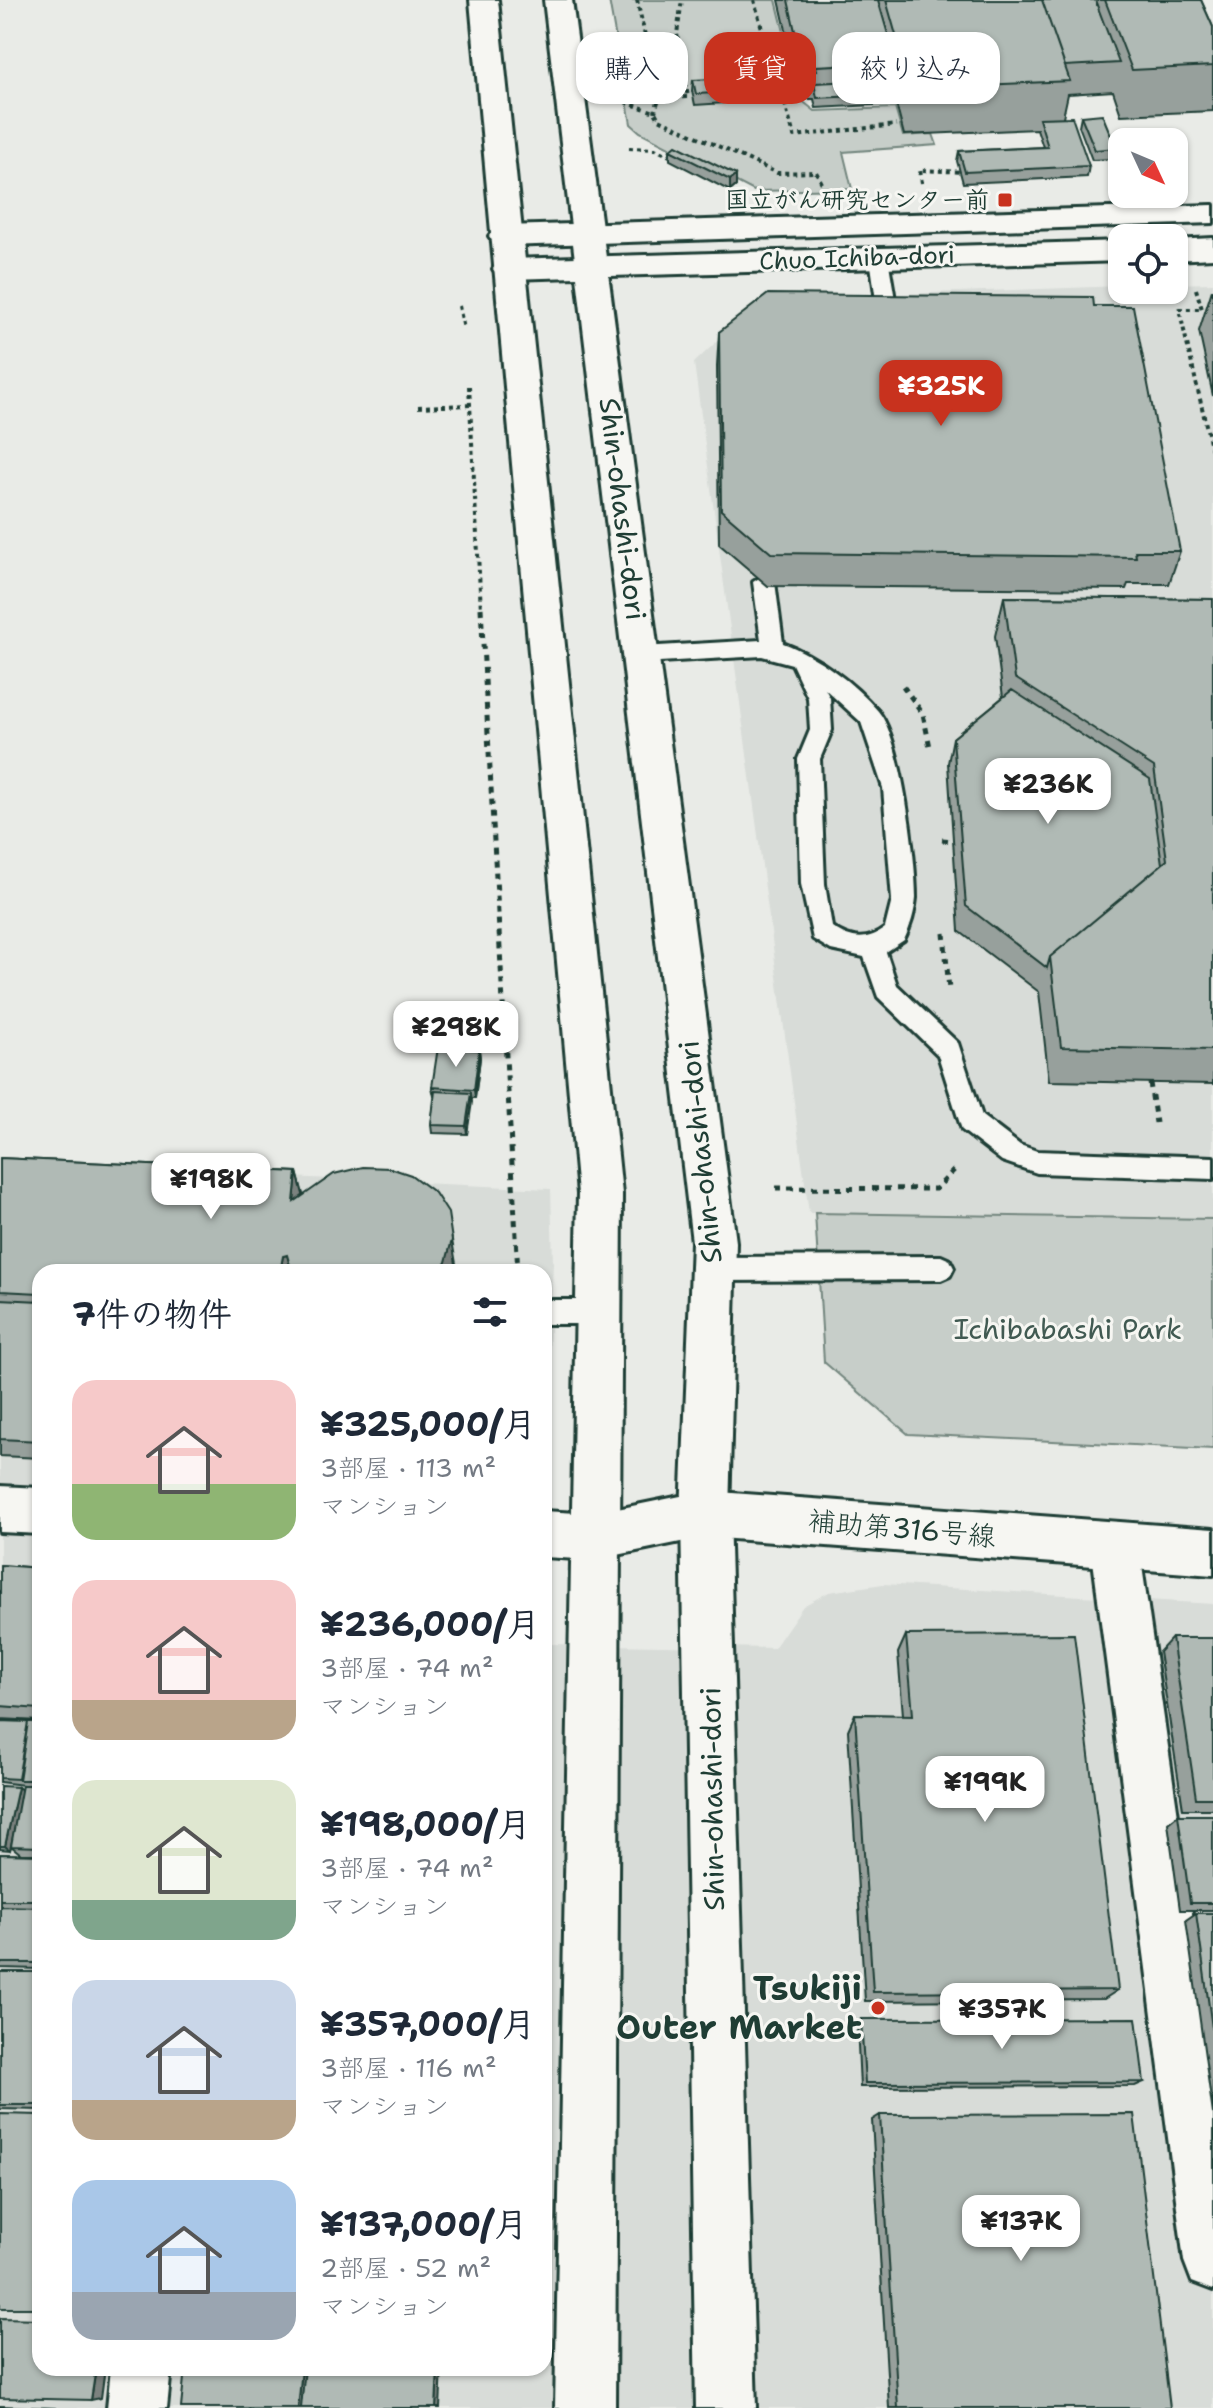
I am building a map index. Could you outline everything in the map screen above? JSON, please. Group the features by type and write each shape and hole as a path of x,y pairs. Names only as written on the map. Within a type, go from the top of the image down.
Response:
{"main road":[{"path":"484,0 600,1194 593,1537 596,1667 585,2408"},
{"name":"Shin-ohashi-dori","path":"558,0 714,1242 705,1514 726,2408"},
{"name":"Chuo Ichiba-dori","path":"590,250 1213,214"},
{"path":"1188,249 1213,248"},
{"path":"507,253 590,250"},
{"name":"Chuo Ichiba-dori","path":"590,250 879,258 1108,251"},
{"path":"0,1509 32,1511"},
{"name":"補助第316号線","path":"552,1534 593,1537 705,1514 1213,1552"},
{"path":"1115,1545 1213,2261"},
{"path":"137,2408 140,2376"}],"lane":[{"path":"879,258 890,329"},
{"path":"764,582 773,649"},
{"path":"642,655 773,649 800,659 836,685 871,718 894,788 904,900 896,933 872,947 853,950 836,944 821,932 813,884 809,759 821,730 819,698 800,659"},
{"path":"872,947 887,990 949,1050 965,1111 971,1122 1011,1153 1037,1162 1213,1168"},
{"path":"713,1269 941,1268"},
{"path":"552,1312 599,1312"}],"path":[{"path":"637,0 644,32"},
{"path":"677,32 682,0"},
{"path":"754,0 768,50 770,84 774,96 785,104 794,136 896,125"},
{"path":"630,104 655,112 659,119 777,173 816,172 824,185"},
{"path":"655,112 657,104"},
{"path":"629,148 655,149 685,164"},
{"path":"925,196 920,170 973,172"},
{"path":"1194,284 1202,309 1179,309 1213,455"},
{"path":"459,306 467,342"},
{"path":"468,374 518,1264"},
{"path":"418,407 470,405"},
{"path":"776,1188 936,1189 987,1135"}],"shaded area":[{"path":"1213,283 1213,1219 809,1213 694,363 762,299 1108,287 1108,304 1188,304 1188,284"},
{"name":"Tsukiji Outer Market","path":"0,1164 551,1189 553,1263 552,1287 552,1264 32,1264 32,2376 552,2376 552,1644 774,1648 803,1606 829,1592 883,1584 1213,1604 1213,2408 0,2408"}],"green space":[{"path":"609,0 776,0 784,32 704,32 704,104 806,104 815,111 895,108 903,136 933,134 937,145 843,152 852,189 754,191 640,132 631,124 627,104 688,104 688,32 615,32"},
{"name":"Ichibabashi Park","path":"815,1213 1213,1219 1213,1449 908,1434 824,1362"}],"building":[{"path":"788,0 878,0 887,32 832,32 832,65 816,66 816,32 795,32"},
{"path":"886,0 1042,0 1070,81 1000,84 1000,32 895,32"},
{"path":"1042,0 1095,0 1119,63 1065,66"},
{"path":"1105,0 1201,0 1213,27 1213,66 1132,70"},
{"path":"704,79 704,94 696,94 693,80"},
{"path":"832,82 832,97 817,98 816,83"},
{"path":"1102,114 1108,129 1108,149 1095,150 1081,116"},
{"path":"1072,117 1089,166 965,172 959,151 1048,147 1039,118"},
{"path":"676,145 736,175 730,180 670,150"},
{"path":"768,294 1093,297 1094,306 1133,306 1180,551 1135,551 1136,557 771,553 721,510 719,332"},
{"path":"1004,597 1213,599 1213,1050 1061,1047 1050,957 1167,860 1154,767 1015,678"},
{"path":"1012,690 1150,779 1162,864 1050,957 1047,968 966,906 953,738"},
{"path":"438,1047 479,1050 474,1090 432,1087"},
{"path":"435,1091 471,1093 466,1126 431,1125"},
{"path":"0,1158 297,1172 294,1202 334,1174 363,1167 390,1168 411,1175 435,1193 448,1213 452,1240 445,1264 290,1264 287,1255 283,1256 282,1264 32,1264 32,1293 0,1291"},
{"path":"0,1299 32,1301 32,1441 0,1439"},
{"path":"0,1565 32,1567 32,1708 0,1706"},
{"path":"1074,1634 1118,1990 873,1992 855,1714 913,1715 906,1635"},
{"path":"1172,1638 1213,1638 1213,1798 1196,1798"},
{"path":"0,1721 28,1722 18,1779 0,1778"},
{"path":"28,1722 32,1722 32,1780 19,1780"},
{"path":"22,1785 32,1785 32,1847 11,1846"},
{"path":"0,1786 18,1787 5,1846 0,1846"},
{"path":"1178,1815 1213,1815 1213,1903 1190,1903"},
{"path":"0,1854 32,1855 32,1900 0,1900"},
{"path":"0,1906 32,1907 32,1963 0,1963"},
{"path":"1196,1913 1213,1913 1213,2035"},
{"path":"0,1972 32,1972 32,2105 0,2105"},
{"path":"1136,2018 1144,2082 865,2083 861,2019"},
{"path":"0,2114 32,2115 32,2308 0,2308"},
{"path":"1134,2114 1170,2408 898,2408 880,2115"},
{"path":"0,2318 32,2319 32,2376 95,2376 91,2400 0,2398"},
{"path":"184,2376 301,2376 298,2408 181,2408"},
{"path":"304,2376 438,2376 436,2408 301,2408"}],"place":[{"name":"国立がん研究センター前","path":"1005,200"},
{"name":"Tsukiji Outer Market","path":"878,2008"}]}
